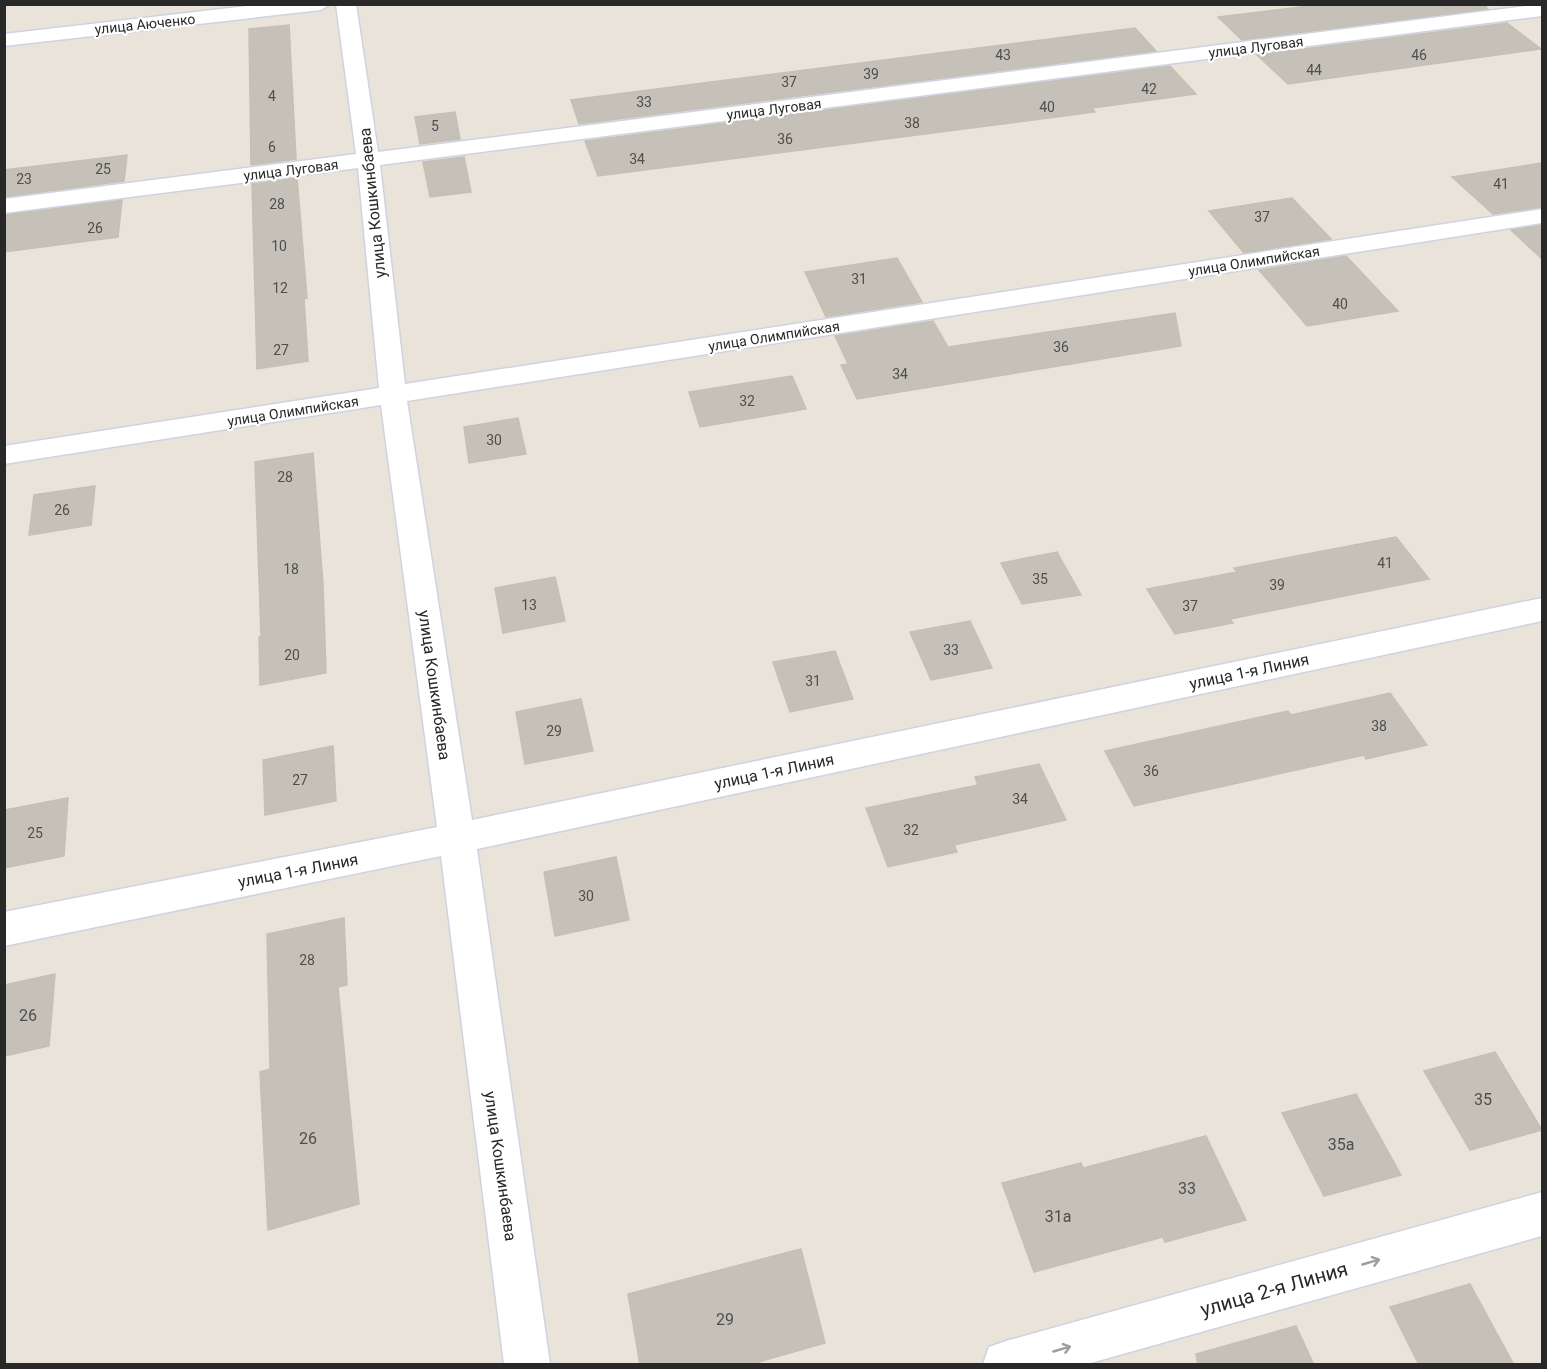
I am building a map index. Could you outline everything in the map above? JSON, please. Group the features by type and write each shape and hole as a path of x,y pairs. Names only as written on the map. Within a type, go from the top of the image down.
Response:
{"street":[{"name":"улица Кошкинбаева","path":"346,4 368,160 393,396 457,838 527,1365"},
{"name":"улица Аюченко","path":"4,40 309,5"},
{"name":"улица Луговая","path":"4,206 1542,10"},
{"name":"улица Олимпийская","path":"4,455 1542,216"},
{"name":"улица 1-я Линия","path":"4,929 457,838 1542,609"},
{"name":"улица 2-я Линия","path":"1006,1365 1542,1214"}],"building":[{"path":"1325,4 1483,4 1488,9 1242,40 1218,17"},
{"path":"1507,23 1541,49 1288,84 1257,55"},
{"path":"289,25 296,159 251,165 249,29"},
{"path":"1135,28 1156,51 579,124 571,100"},
{"path":"1170,66 1196,94 1092,108 1095,112 598,176 585,141"},
{"path":"455,112 460,139 420,144 415,117"},
{"path":"127,155 124,181 4,197 4,170"},
{"path":"464,157 471,192 430,197 423,162"},
{"path":"1542,163 1542,207 1493,214 1452,177"},
{"path":"297,178 307,298 304,299 308,361 257,369 252,184"},
{"path":"1292,198 1331,239 1244,253 1209,211"},
{"path":"122,200 118,237 4,252 4,215"},
{"path":"1542,225 1542,259 1511,230"},
{"path":"1346,256 1398,311 1307,326 1259,270"},
{"path":"897,258 922,302 826,317 805,272"},
{"path":"1175,313 1181,346 857,399 841,365 848,364 835,336 933,321 948,347"},
{"path":"792,376 806,409 700,427 689,392"},
{"path":"518,418 526,454 469,463 464,427"},
{"path":"313,453 323,585 326,673 260,685 259,637 261,637 255,462"},
{"path":"95,486 91,525 29,535 34,495"},
{"path":"1396,537 1429,579 1230,619 1233,623 1175,634 1147,589 1237,572 1234,568"},
{"path":"1057,552 1081,595 1022,604 1001,563"},
{"path":"555,577 565,621 503,633 495,588"},
{"path":"970,621 992,668 931,680 910,632"},
{"path":"835,651 853,699 790,712 773,662"},
{"path":"1390,693 1427,745 1366,759 1364,755 1134,806 1105,751 1288,711 1291,715"},
{"path":"581,699 593,751 525,764 516,712"},
{"path":"333,746 336,801 265,815 263,760"},
{"path":"1039,764 1066,820 954,845 957,852 888,867 866,808 978,785 975,777"},
{"path":"68,798 64,856 4,868 4,810"},
{"path":"616,857 629,920 555,936 544,872"},
{"path":"344,918 347,985 338,987 359,1204 268,1230 260,1072 270,1069 267,934"},
{"path":"55,974 49,1046 4,1056 4,985"},
{"path":"1495,1052 1542,1130 1470,1150 1424,1071"},
{"path":"1356,1094 1401,1175 1324,1196 1282,1113"},
{"path":"1206,1136 1246,1220 1165,1242 1163,1237 1034,1272 1002,1183 1081,1163 1083,1168"},
{"path":"801,1249 825,1343 748,1365 640,1365 628,1294"},
{"path":"1470,1284 1514,1365 1419,1365 1390,1307"},
{"path":"1296,1326 1314,1365 1198,1365 1196,1354"}]}
